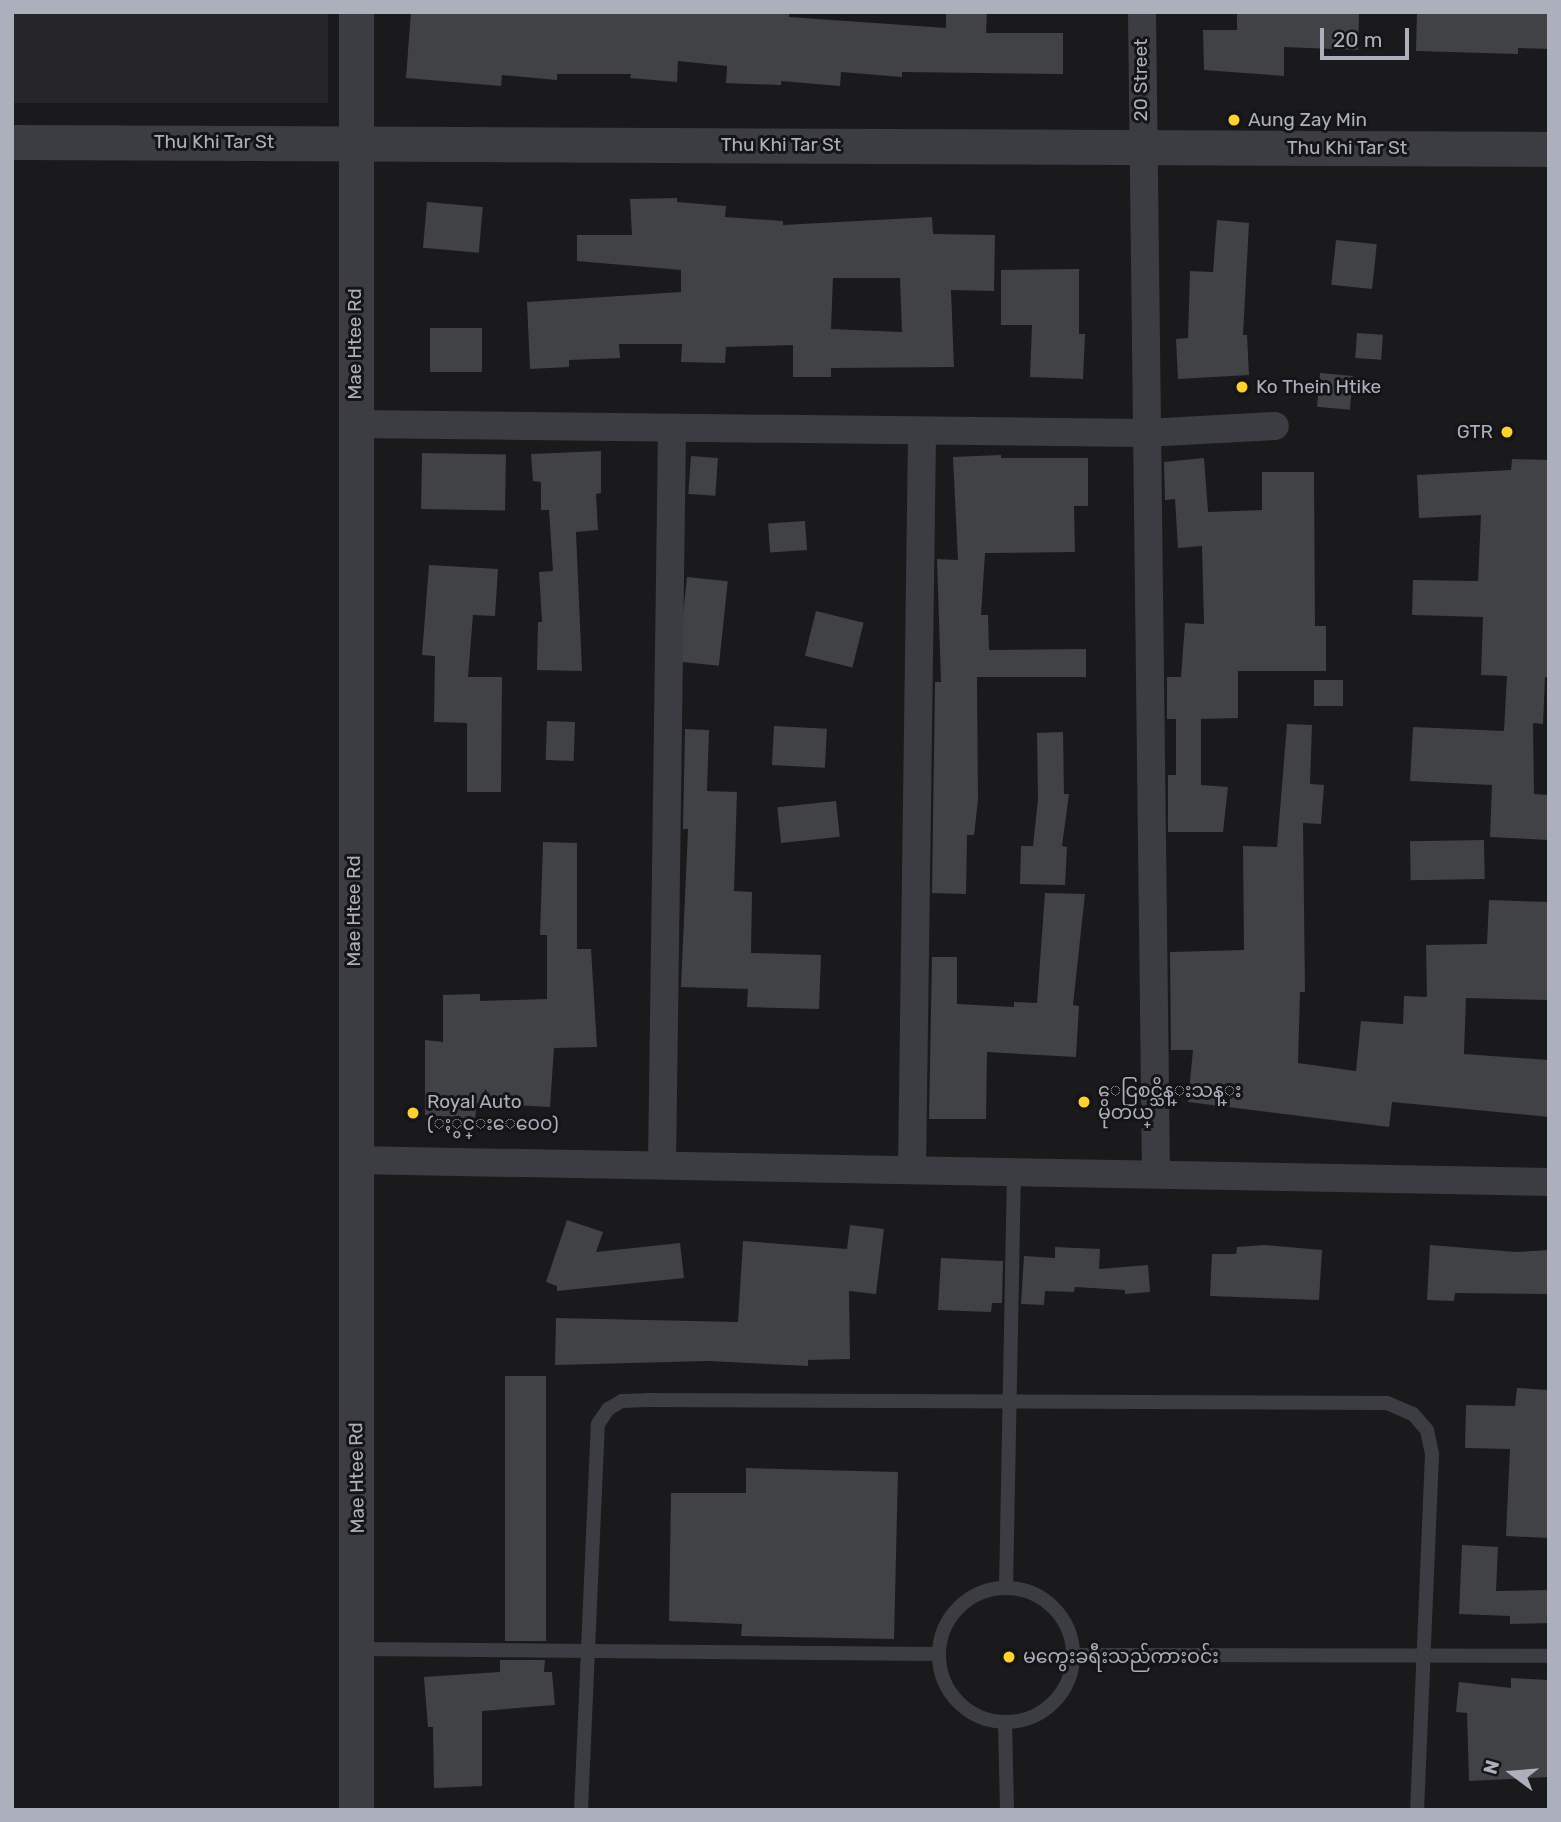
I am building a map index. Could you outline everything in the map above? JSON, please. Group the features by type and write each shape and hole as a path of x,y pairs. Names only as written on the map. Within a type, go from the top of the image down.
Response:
{"street":[{"name":"Mae Htee Rd","path":"356,12 353,1160 358,1649 356,1810"},
{"name":"20 Street","path":"1142,12 1141,147 1156,1174"},
{"name":"Thu Khi Tar St","path":"12,142 1549,149"},
{"path":"355,424 1145,433 1275,426"},
{"path":"662,1165 671,428"},
{"path":"912,1170 922,431"},
{"path":"353,1160 1549,1182"}],"lane":[{"path":"1006,1588 1014,1172"},
{"path":"581,1810 598,1424 608,1409 622,1401 647,1400 1387,1403 1413,1414 1427,1430 1432,1454 1417,1810"},
{"path":"1006,1588 1040,1597 1053,1608 1064,1622 1073,1655 1070,1673 1052,1703 1030,1717 1005,1722 988,1720 958,1702 941,1672 939,1654 941,1637 959,1607 981,1593 1006,1588"},
{"path":"358,1649 939,1654"},
{"path":"1073,1655 1422,1659 1549,1656"},
{"path":"1005,1722 1007,1810"}],"shaded area":[{"path":"12,12 328,12 328,103 12,103"}],"building":[{"path":"411,12 789,12 789,17 946,28 946,12 987,12 986,33 1063,33 1063,74 902,72 902,77 841,72 840,86 781,81 781,85 726,83 727,66 678,61 677,82 630,78 631,74 557,74 557,80 502,75 501,86 406,78"},
{"path":"1237,12 1359,12 1358,50 1284,47 1284,76 1204,70 1203,30 1237,30"},
{"path":"1417,12 1549,12 1549,49 1518,48 1518,54 1416,51"},
{"path":"677,198 677,202 726,206 725,217 783,221 783,225 932,217 933,234 995,235 994,291 951,290 954,367 831,368 831,377 793,377 793,345 726,347 725,363 681,362 682,344 619,344 620,358 569,360 569,367 530,369 527,302 681,292 681,270 577,261 577,235 632,235 630,199","holes":["833,278 900,278 902,332 831,329"]},
{"path":"427,202 483,207 479,253 423,248"},
{"path":"1217,220 1249,223 1243,335 1247,335 1249,375 1178,379 1176,339 1188,338 1190,271 1213,272"},
{"path":"1336,240 1377,244 1372,289 1331,285"},
{"path":"1079,269 1079,334 1085,334 1083,379 1030,377 1032,325 1001,325 1001,270"},
{"path":"430,328 482,328 482,372 430,372"},
{"path":"1357,333 1383,335 1381,360 1355,358"},
{"path":"1320,373 1353,376 1350,410 1317,407"},
{"path":"601,451 601,493 596,494 598,530 576,532 582,671 537,670 538,622 542,622 539,572 553,571 549,510 541,510 541,482 533,481 531,454"},
{"path":"422,453 506,454 505,510 421,509"},
{"path":"1001,455 1001,458 1088,458 1088,506 1074,506 1075,552 985,553 981,615 988,615 989,650 1086,649 1086,677 977,677 978,800 974,835 967,835 966,894 932,893 935,682 941,682 937,559 958,560 953,457"},
{"path":"691,456 718,458 715,496 688,494"},
{"path":"1204,458 1208,512 1262,510 1262,472 1314,472 1315,626 1326,626 1326,671 1238,671 1238,718 1201,719 1201,785 1228,787 1223,832 1168,832 1168,775 1176,775 1176,719 1167,719 1167,677 1181,677 1185,623 1204,624 1202,546 1178,548 1175,499 1165,500 1164,462"},
{"path":"1512,459 1549,460 1549,678 1545,677 1543,724 1533,723 1534,794 1549,795 1549,840 1490,837 1492,785 1410,781 1413,727 1504,731 1507,676 1481,675 1483,617 1412,615 1413,580 1478,581 1481,515 1419,518 1417,475 1511,470"},
{"path":"805,521 807,550 770,553 768,524"},
{"path":"429,565 498,569 495,616 473,615 468,677 502,677 501,792 467,792 467,723 434,722 435,656 422,655"},
{"path":"687,577 728,581 719,666 678,662"},
{"path":"816,611 864,623 852,667 805,656"},
{"path":"1314,680 1343,680 1343,706 1314,706"},
{"path":"547,721 575,722 574,761 546,760"},
{"path":"1287,724 1312,725 1310,784 1324,785 1321,824 1303,823 1305,992 1300,992 1298,1063 1356,1071 1361,1021 1403,1024 1404,996 1427,997 1426,945 1487,944 1489,900 1549,902 1549,1000 1466,998 1464,1054 1549,1060 1549,1117 1392,1102 1389,1127 1188,1102 1193,1050 1171,1050 1170,952 1244,950 1243,846 1277,847"},
{"path":"774,726 827,729 825,768 772,765"},
{"path":"685,729 709,730 707,791 737,792 734,891 752,892 751,953 821,955 819,1009 747,1007 748,989 681,987 688,829 683,829"},
{"path":"1063,732 1064,794 1069,794 1062,846 1067,847 1065,885 1020,884 1021,846 1033,846 1038,799 1037,733"},
{"path":"836,801 840,837 781,843 777,807"},
{"path":"1484,840 1485,879 1411,880 1410,841"},
{"path":"543,842 577,843 577,949 591,949 597,1047 554,1048 550,1107 477,1103 475,1119 425,1115 425,1040 443,1042 443,995 480,994 480,1001 547,999 547,935 540,935"},
{"path":"1045,893 1085,894 1073,1005 1079,1006 1076,1057 987,1052 986,1119 929,1119 932,957 957,957 957,1004 1014,1007 1014,1002 1037,1003"},
{"path":"567,1220 603,1232 596,1252 680,1243 684,1278 557,1291 557,1286 546,1282"},
{"path":"850,1225 884,1229 876,1294 849,1291 850,1359 808,1360 808,1366 708,1361 555,1365 556,1318 738,1322 743,1241 847,1249"},
{"path":"1265,1245 1322,1250 1319,1300 1210,1296 1212,1254 1236,1254 1237,1247"},
{"path":"1430,1245 1516,1252 1549,1250 1549,1294 1455,1293 1454,1301 1427,1300"},
{"path":"1055,1247 1100,1249 1099,1269 1148,1265 1150,1292 1125,1294 1125,1290 1075,1287 1074,1292 1045,1291 1044,1305 1021,1304 1024,1256 1055,1258"},
{"path":"941,1258 1003,1261 1002,1303 992,1303 991,1312 938,1310"},
{"path":"505,1376 546,1376 546,1641 505,1641"},
{"path":"1517,1388 1549,1390 1549,1538 1506,1536 1510,1449 1465,1448 1466,1405 1515,1406"},
{"path":"746,1468 898,1472 894,1639 741,1636 742,1624 669,1621 671,1493 746,1493"},
{"path":"1462,1545 1498,1547 1496,1591 1549,1590 1549,1623 1510,1624 1510,1616 1459,1614"},
{"path":"500,1660 545,1660 544,1672 552,1672 555,1705 482,1711 482,1786 434,1788 433,1727 428,1727 424,1677 500,1672"},
{"path":"1511,1678 1549,1680 1549,1777 1469,1781 1467,1713 1456,1712 1459,1682 1511,1688"}],"place":[{"name":"Aung Zay Min","path":"1234,120"},
{"name":"Ko Thein Htike","path":"1242,387"},
{"name":"GTR","path":"1507,432"},
{"name":"ေငြစင္သိန္းသန္း မိုတယ္","path":"1084,1102"},
{"name":"Royal Auto (ႏွင္းေ၀ေ၀)","path":"413,1113"},
{"name":"မကွေးခရီးသည်ကားဝင်း","path":"1009,1657"}]}
